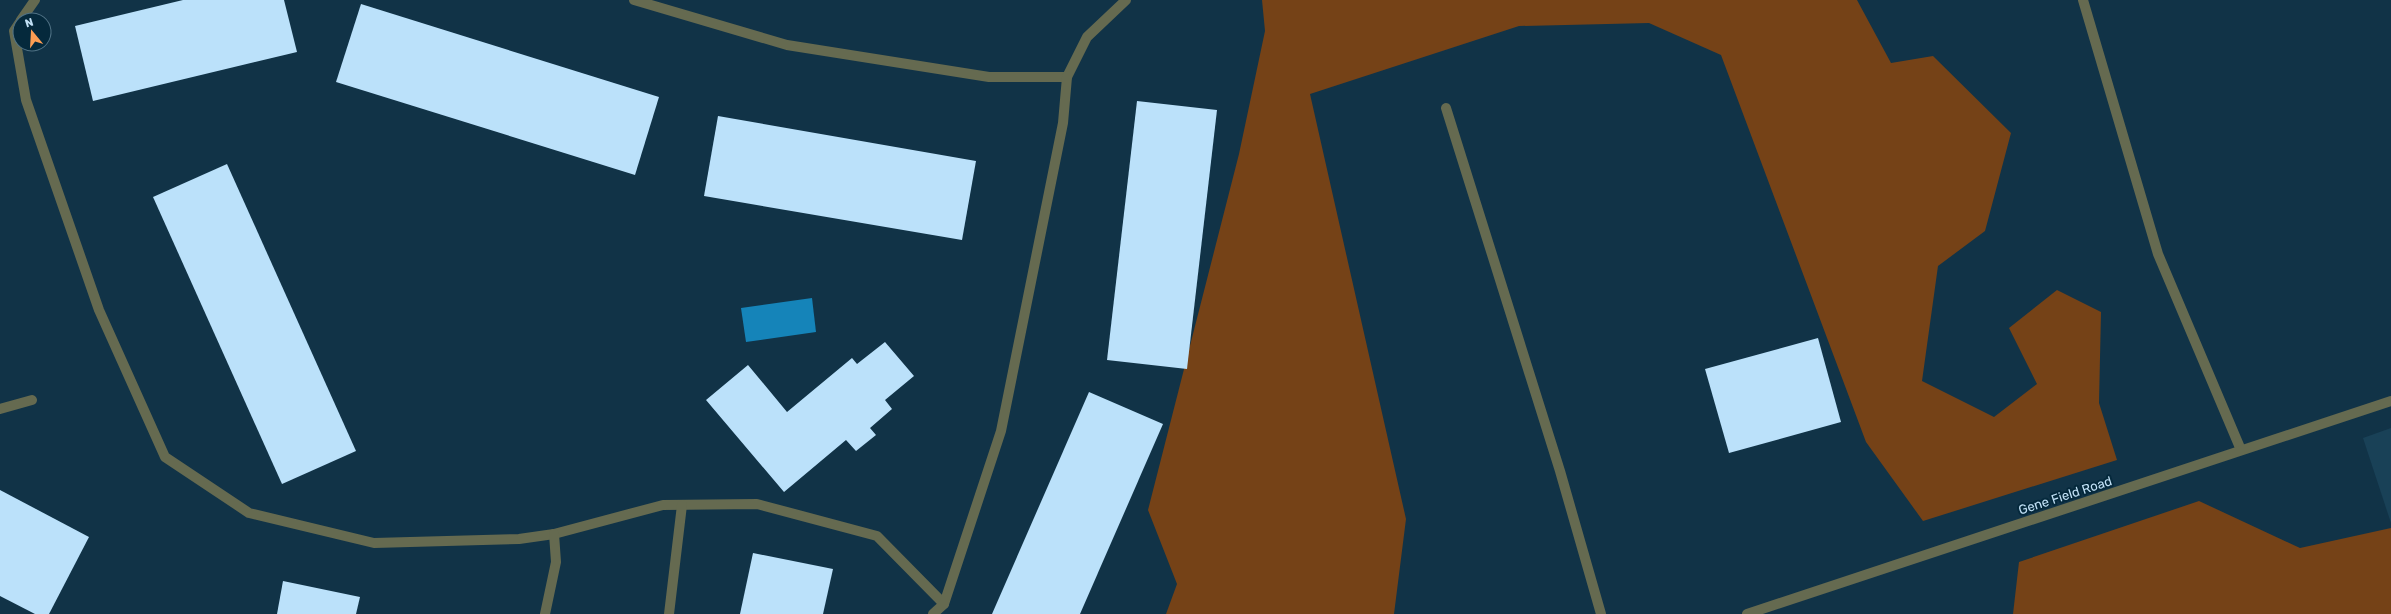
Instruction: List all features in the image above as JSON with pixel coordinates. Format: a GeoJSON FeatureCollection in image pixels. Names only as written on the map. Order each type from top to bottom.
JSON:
{"type":"FeatureCollection","features":[{"type":"Feature","properties":{"kind":"street"},"geometry":{"type":"LineString","coordinates":[[27,12],[34,0]]}},
{"type":"Feature","properties":{"kind":"street"},"geometry":{"type":"LineString","coordinates":[[634,0],[787,44],[989,77],[1068,77]]}},
{"type":"Feature","properties":{"kind":"street"},"geometry":{"type":"LineString","coordinates":[[933,614],[944,604],[1001,431],[1063,123],[1068,77],[1087,37],[1126,0]]}},
{"type":"Feature","properties":{"kind":"street"},"geometry":{"type":"LineString","coordinates":[[2083,0],[2158,254],[2241,450]]}},
{"type":"Feature","properties":{"kind":"street"},"geometry":{"type":"LineString","coordinates":[[18,52],[26,100],[99,310],[165,457],[249,513],[374,543],[519,539],[554,534],[663,505],[756,504],[877,536],[944,604]]}},
{"type":"Feature","properties":{"kind":"street"},"geometry":{"type":"LineString","coordinates":[[1446,108],[1560,472],[1601,614]]}},
{"type":"Feature","properties":{"kind":"street"},"geometry":{"type":"LineString","coordinates":[[0,409],[32,400]]}},
{"type":"Feature","properties":{"kind":"street","name":"Gene Field Road"},"geometry":{"type":"LineString","coordinates":[[1747,614],[2391,401]]}},
{"type":"Feature","properties":{"kind":"street"},"geometry":{"type":"LineString","coordinates":[[668,614],[682,505]]}},
{"type":"Feature","properties":{"kind":"street"},"geometry":{"type":"LineString","coordinates":[[545,614],[556,562],[554,534]]}},
{"type":"Feature","properties":{"kind":"shaded area"},"geometry":{"type":"Polygon","coordinates":[[[1262,0],[1857,0],[1891,63],[1933,56],[2011,133],[1985,231],[1938,266],[1922,381],[1994,417],[2037,384],[2009,328],[2057,290],[2101,312],[2099,403],[2117,460],[1923,521],[1866,442],[1721,55],[1649,23],[1519,26],[1310,94],[1406,519],[1394,614],[1166,614],[1177,584],[1148,510],[1239,154],[1265,31],[1262,0]]]}},
{"type":"Feature","properties":{"kind":"shaded area"},"geometry":{"type":"Polygon","coordinates":[[[2391,428],[2391,523],[2363,438],[2391,428]]]}},
{"type":"Feature","properties":{"kind":"shaded area"},"geometry":{"type":"Polygon","coordinates":[[[2199,501],[2300,548],[2391,528],[2391,614],[2013,614],[2019,562],[2199,501]]]}},
{"type":"Feature","properties":{"kind":"water"},"geometry":{"type":"Polygon","coordinates":[[[812,298],[816,332],[746,342],[741,308],[812,298]]]}},
{"type":"Feature","properties":{"kind":"building"},"geometry":{"type":"Polygon","coordinates":[[[183,0],[284,0],[297,52],[93,101],[75,26],[183,0]]]}},
{"type":"Feature","properties":{"kind":"building"},"geometry":{"type":"Polygon","coordinates":[[[361,4],[659,97],[635,175],[336,82],[361,4]]]}},
{"type":"Feature","properties":{"kind":"building"},"geometry":{"type":"Polygon","coordinates":[[[1137,101],[1217,110],[1187,369],[1107,360],[1137,101]]]}},
{"type":"Feature","properties":{"kind":"building"},"geometry":{"type":"Polygon","coordinates":[[[718,116],[976,161],[962,240],[704,196],[718,116]]]}},
{"type":"Feature","properties":{"kind":"building"},"geometry":{"type":"Polygon","coordinates":[[[227,164],[356,451],[282,484],[153,197],[227,164]]]}},
{"type":"Feature","properties":{"kind":"building"},"geometry":{"type":"Polygon","coordinates":[[[1818,338],[1841,422],[1729,453],[1705,369],[1818,338]]]}},
{"type":"Feature","properties":{"kind":"building"},"geometry":{"type":"Polygon","coordinates":[[[885,342],[914,376],[885,400],[892,409],[870,428],[876,435],[856,451],[846,440],[784,492],[706,400],[748,365],[787,412],[852,358],[857,364],[885,342]]]}},
{"type":"Feature","properties":{"kind":"building"},"geometry":{"type":"Polygon","coordinates":[[[1089,392],[1163,424],[1080,614],[992,614],[1089,392]]]}},
{"type":"Feature","properties":{"kind":"building"},"geometry":{"type":"Polygon","coordinates":[[[0,490],[89,537],[49,614],[35,614],[0,596],[0,490]]]}},
{"type":"Feature","properties":{"kind":"building"},"geometry":{"type":"Polygon","coordinates":[[[753,553],[833,569],[823,614],[740,614],[753,553]]]}},
{"type":"Feature","properties":{"kind":"building"},"geometry":{"type":"Polygon","coordinates":[[[283,581],[360,597],[356,614],[277,614],[283,581]]]}}]}
